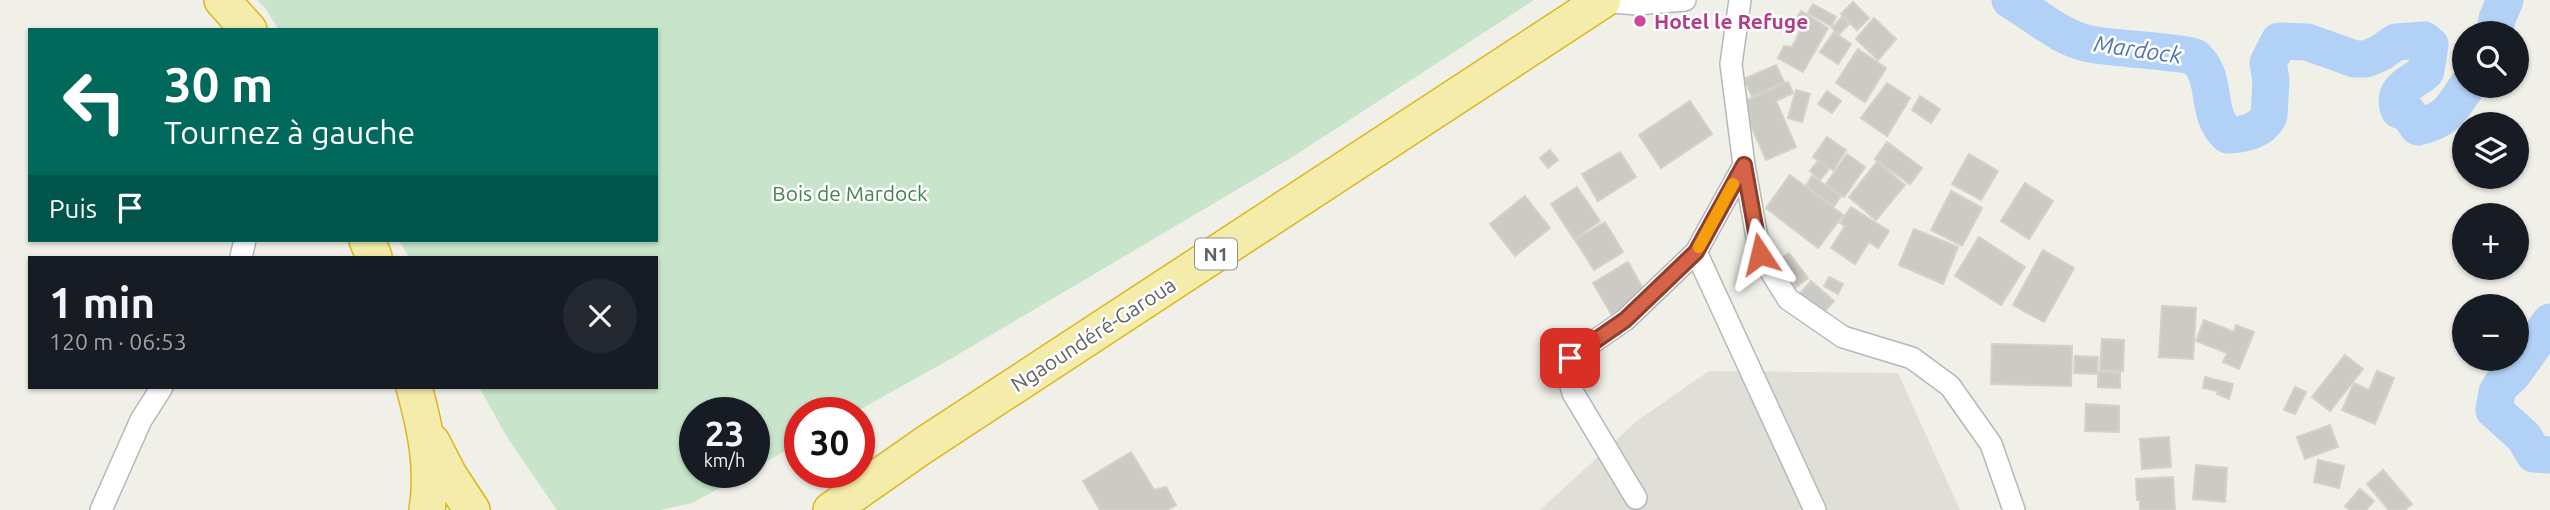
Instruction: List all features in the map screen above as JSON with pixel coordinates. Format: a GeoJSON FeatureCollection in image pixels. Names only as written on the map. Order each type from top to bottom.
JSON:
{"type":"FeatureCollection","features":[{"type":"Feature","properties":{"kind":"highway","name":"Ngaoundéré-Garoua"},"geometry":{"type":"LineString","coordinates":[[831,510],[924,445],[1602,1]]}},
{"type":"Feature","properties":{"kind":"highway"},"geometry":{"type":"LineString","coordinates":[[415,389],[425,426],[429,454],[427,510]]}},
{"type":"Feature","properties":{"kind":"highway"},"geometry":{"type":"LineString","coordinates":[[425,426],[449,475],[472,510]]}},
{"type":"Feature","properties":{"kind":"street"},"geometry":{"type":"LineString","coordinates":[[1602,1],[1637,4],[1685,0]]}},
{"type":"Feature","properties":{"kind":"street"},"geometry":{"type":"LineString","coordinates":[[1740,0],[1731,64],[1744,165],[1760,254],[1788,299],[1843,337],[1912,358],[1951,386],[1991,444],[2014,510]]}},
{"type":"Feature","properties":{"kind":"street"},"geometry":{"type":"LineString","coordinates":[[1636,498],[1573,393],[1567,372],[1570,358],[1625,320],[1696,252],[1744,165]]}},
{"type":"Feature","properties":{"kind":"street"},"geometry":{"type":"LineString","coordinates":[[1696,252],[1815,510]]}},
{"type":"Feature","properties":{"kind":"street"},"geometry":{"type":"LineString","coordinates":[[101,510],[141,420],[161,389]]}},
{"type":"Feature","properties":{"kind":"shaded area"},"geometry":{"type":"Polygon","coordinates":[[[1709,371],[1898,373],[1960,510],[1540,510],[1638,420],[1709,371]]]}},
{"type":"Feature","properties":{"kind":"green space","name":"Bois de Mardock"},"geometry":{"type":"Polygon","coordinates":[[[257,0],[1534,0],[1294,156],[875,401],[875,397],[784,397],[784,452],[770,459],[770,397],[679,397],[679,488],[720,488],[692,503],[660,510],[557,510],[507,437],[480,389],[658,389],[658,256],[408,256],[400,242],[658,242],[658,28],[278,28],[257,0]]]}},
{"type":"Feature","properties":{"kind":"building"},"geometry":{"type":"Polygon","coordinates":[[[1853,2],[1869,18],[1857,30],[1841,14],[1853,2]]]}},
{"type":"Feature","properties":{"kind":"building"},"geometry":{"type":"Polygon","coordinates":[[[1813,4],[1836,17],[1831,26],[1808,13],[1813,4]]]}},
{"type":"Feature","properties":{"kind":"building"},"geometry":{"type":"Polygon","coordinates":[[[1801,11],[1828,28],[1803,72],[1778,58],[1784,46],[1792,47],[1800,31],[1792,26],[1801,11]]]}},
{"type":"Feature","properties":{"kind":"building"},"geometry":{"type":"Polygon","coordinates":[[[1842,17],[1849,24],[1839,34],[1832,28],[1842,17]]]}},
{"type":"Feature","properties":{"kind":"building"},"geometry":{"type":"Polygon","coordinates":[[[1874,18],[1896,39],[1878,60],[1856,39],[1874,18]]]}},
{"type":"Feature","properties":{"kind":"building"},"geometry":{"type":"Polygon","coordinates":[[[1834,32],[1851,44],[1838,64],[1820,52],[1834,32]]]}},
{"type":"Feature","properties":{"kind":"building"},"geometry":{"type":"Polygon","coordinates":[[[1858,49],[1886,68],[1865,102],[1836,83],[1858,49]]]}},
{"type":"Feature","properties":{"kind":"building"},"geometry":{"type":"Polygon","coordinates":[[[1776,65],[1784,82],[1752,96],[1744,79],[1776,65]]]}},
{"type":"Feature","properties":{"kind":"building"},"geometry":{"type":"Polygon","coordinates":[[[1788,82],[1793,93],[1776,101],[1796,147],[1766,160],[1741,103],[1788,82]]]}},
{"type":"Feature","properties":{"kind":"building"},"geometry":{"type":"Polygon","coordinates":[[[1887,83],[1910,98],[1887,136],[1861,118],[1887,83]]]}},
{"type":"Feature","properties":{"kind":"building"},"geometry":{"type":"Polygon","coordinates":[[[1796,90],[1810,94],[1802,122],[1788,118],[1796,90]]]}},
{"type":"Feature","properties":{"kind":"building"},"geometry":{"type":"Polygon","coordinates":[[[1827,91],[1841,101],[1832,113],[1818,104],[1827,91]]]}},
{"type":"Feature","properties":{"kind":"building"},"geometry":{"type":"Polygon","coordinates":[[[1920,96],[1940,109],[1931,123],[1912,110],[1920,96]]]}},
{"type":"Feature","properties":{"kind":"building"},"geometry":{"type":"Polygon","coordinates":[[[1690,101],[1712,134],[1661,168],[1639,135],[1690,101]]]}},
{"type":"Feature","properties":{"kind":"building"},"geometry":{"type":"Polygon","coordinates":[[[1827,137],[1846,150],[1833,170],[1813,157],[1827,137]]]}},
{"type":"Feature","properties":{"kind":"building"},"geometry":{"type":"Polygon","coordinates":[[[1887,142],[1922,168],[1910,184],[1875,159],[1887,142]]]}},
{"type":"Feature","properties":{"kind":"building"},"geometry":{"type":"Polygon","coordinates":[[[1550,150],[1558,160],[1548,168],[1540,158],[1550,150]]]}},
{"type":"Feature","properties":{"kind":"building"},"geometry":{"type":"Polygon","coordinates":[[[1620,152],[1636,177],[1598,201],[1582,174],[1620,152]]]}},
{"type":"Feature","properties":{"kind":"building"},"geometry":{"type":"Polygon","coordinates":[[[1847,154],[1865,167],[1844,197],[1826,184],[1847,154]]]}},
{"type":"Feature","properties":{"kind":"building"},"geometry":{"type":"Polygon","coordinates":[[[1969,154],[1998,171],[1981,200],[1952,184],[1969,154]]]}},
{"type":"Feature","properties":{"kind":"building"},"geometry":{"type":"Polygon","coordinates":[[[1818,161],[1829,169],[1820,180],[1810,171],[1818,161]]]}},
{"type":"Feature","properties":{"kind":"building"},"geometry":{"type":"Polygon","coordinates":[[[1877,162],[1905,185],[1876,220],[1849,197],[1877,162]]]}},
{"type":"Feature","properties":{"kind":"building"},"geometry":{"type":"Polygon","coordinates":[[[1790,175],[1843,215],[1818,248],[1766,208],[1790,175]]]}},
{"type":"Feature","properties":{"kind":"building"},"geometry":{"type":"Polygon","coordinates":[[[1812,176],[1841,196],[1834,206],[1806,186],[1812,176]]]}},
{"type":"Feature","properties":{"kind":"building"},"geometry":{"type":"Polygon","coordinates":[[[2025,183],[2053,201],[2029,239],[2001,221],[2025,183]]]}},
{"type":"Feature","properties":{"kind":"building"},"geometry":{"type":"Polygon","coordinates":[[[1577,187],[1600,221],[1574,239],[1551,204],[1577,187]]]}},
{"type":"Feature","properties":{"kind":"building"},"geometry":{"type":"Polygon","coordinates":[[[1951,191],[1982,208],[1962,246],[1931,230],[1951,191]]]}},
{"type":"Feature","properties":{"kind":"building"},"geometry":{"type":"Polygon","coordinates":[[[1525,196],[1550,228],[1515,256],[1490,224],[1525,196]]]}},
{"type":"Feature","properties":{"kind":"building"},"geometry":{"type":"Polygon","coordinates":[[[1851,207],[1889,231],[1878,248],[1869,242],[1855,264],[1831,248],[1845,226],[1840,223],[1851,207]]]}},
{"type":"Feature","properties":{"kind":"building"},"geometry":{"type":"Polygon","coordinates":[[[1605,222],[1623,252],[1594,270],[1575,240],[1605,222]]]}},
{"type":"Feature","properties":{"kind":"building"},"geometry":{"type":"Polygon","coordinates":[[[1914,229],[1958,247],[1943,284],[1899,265],[1914,229]]]}},
{"type":"Feature","properties":{"kind":"building"},"geometry":{"type":"Polygon","coordinates":[[[1979,237],[2025,267],[2001,305],[1955,276],[1979,237]]]}},
{"type":"Feature","properties":{"kind":"building"},"geometry":{"type":"Polygon","coordinates":[[[2043,250],[2074,268],[2044,322],[2013,305],[2043,250]]]}},
{"type":"Feature","properties":{"kind":"building"},"geometry":{"type":"Polygon","coordinates":[[[1789,253],[1808,278],[1796,287],[1777,262],[1789,253]]]}},
{"type":"Feature","properties":{"kind":"building"},"geometry":{"type":"Polygon","coordinates":[[[1628,262],[1646,294],[1612,315],[1593,283],[1628,262]]]}},
{"type":"Feature","properties":{"kind":"building"},"geometry":{"type":"Polygon","coordinates":[[[1829,277],[1843,284],[1838,294],[1824,286],[1829,277]]]}},
{"type":"Feature","properties":{"kind":"building"},"geometry":{"type":"Polygon","coordinates":[[[1811,281],[1834,301],[1819,317],[1797,297],[1811,281]]]}},
{"type":"Feature","properties":{"kind":"building"},"geometry":{"type":"Polygon","coordinates":[[[2162,306],[2196,308],[2193,359],[2159,357],[2162,306]]]}},
{"type":"Feature","properties":{"kind":"building"},"geometry":{"type":"Polygon","coordinates":[[[2204,320],[2234,332],[2236,325],[2254,332],[2239,369],[2223,362],[2227,353],[2196,341],[2204,320]]]}},
{"type":"Feature","properties":{"kind":"building"},"geometry":{"type":"Polygon","coordinates":[[[2102,339],[2124,340],[2123,371],[2100,370],[2102,339]]]}},
{"type":"Feature","properties":{"kind":"building"},"geometry":{"type":"Polygon","coordinates":[[[1992,344],[2072,346],[2071,386],[1991,384],[1992,344]]]}},
{"type":"Feature","properties":{"kind":"building"},"geometry":{"type":"Polygon","coordinates":[[[2345,355],[2363,369],[2330,411],[2312,397],[2345,355]]]}},
{"type":"Feature","properties":{"kind":"building"},"geometry":{"type":"Polygon","coordinates":[[[2075,356],[2098,357],[2097,374],[2074,373],[2075,356]]]}},
{"type":"Feature","properties":{"kind":"building"},"geometry":{"type":"Polygon","coordinates":[[[2377,371],[2394,378],[2375,424],[2342,410],[2354,383],[2369,390],[2377,371]]]}},
{"type":"Feature","properties":{"kind":"building"},"geometry":{"type":"Polygon","coordinates":[[[2098,372],[2120,373],[2120,388],[2098,387],[2098,372]]]}},
{"type":"Feature","properties":{"kind":"building"},"geometry":{"type":"Polygon","coordinates":[[[2205,377],[2233,384],[2229,399],[2217,394],[2218,391],[2203,388],[2205,377]]]}},
{"type":"Feature","properties":{"kind":"building"},"geometry":{"type":"Polygon","coordinates":[[[2295,387],[2306,392],[2295,414],[2284,410],[2295,387]]]}},
{"type":"Feature","properties":{"kind":"building"},"geometry":{"type":"Polygon","coordinates":[[[2086,404],[2119,406],[2119,432],[2085,431],[2086,404]]]}},
{"type":"Feature","properties":{"kind":"building"},"geometry":{"type":"Polygon","coordinates":[[[2330,425],[2338,447],[2305,459],[2297,437],[2330,425]]]}},
{"type":"Feature","properties":{"kind":"building"},"geometry":{"type":"Polygon","coordinates":[[[2169,437],[2171,467],[2142,469],[2140,439],[2169,437]]]}},
{"type":"Feature","properties":{"kind":"building"},"geometry":{"type":"Polygon","coordinates":[[[1131,452],[1154,490],[1166,487],[1176,505],[1167,510],[1100,510],[1083,481],[1131,452]]]}},
{"type":"Feature","properties":{"kind":"building"},"geometry":{"type":"Polygon","coordinates":[[[2318,460],[2344,466],[2339,488],[2314,482],[2318,460]]]}},
{"type":"Feature","properties":{"kind":"building"},"geometry":{"type":"Polygon","coordinates":[[[2196,465],[2227,468],[2225,502],[2193,499],[2196,465]]]}},
{"type":"Feature","properties":{"kind":"building"},"geometry":{"type":"Polygon","coordinates":[[[2383,470],[2412,504],[2405,510],[2389,510],[2367,484],[2383,470]]]}},
{"type":"Feature","properties":{"kind":"building"},"geometry":{"type":"Polygon","coordinates":[[[2173,477],[2175,510],[2140,510],[2136,479],[2173,477]]]}},
{"type":"Feature","properties":{"kind":"building"},"geometry":{"type":"Polygon","coordinates":[[[2360,489],[2374,501],[2366,510],[2350,510],[2345,506],[2360,489]]]}},
{"type":"Feature","properties":{"kind":"waterway","name":"Mardock"},"geometry":{"type":"LineString","coordinates":[[2010,0],[2068,37],[2079,41],[2196,58],[2207,76],[2216,117],[2228,135],[2251,131],[2269,116],[2271,80],[2268,63],[2279,41],[2307,42],[2355,59],[2366,59],[2396,42],[2424,40],[2430,45],[2426,71],[2401,91],[2397,102],[2399,110],[2408,113],[2418,127],[2442,117],[2460,98]]}},
{"type":"Feature","properties":{"kind":"waterway","name":"Mardock"},"geometry":{"type":"LineString","coordinates":[[2497,21],[2505,0]]}},
{"type":"Feature","properties":{"kind":"waterway","name":"Mardock"},"geometry":{"type":"LineString","coordinates":[[2550,322],[2512,375],[2502,384],[2497,392],[2494,410],[2524,437],[2534,454],[2550,455]]}},
{"type":"Feature","properties":{"kind":"slow traffic"},"geometry":{"type":"LineString","coordinates":[[1699,247],[1733,184]]}},
{"type":"Feature","properties":{"kind":"place","name":"Hotel le Refuge"},"geometry":{"type":"Point","coordinates":[1640,21]}},
{"type":"Feature","properties":{"kind":"route"},"geometry":{"type":"LineString","coordinates":[[1570,358],[1625,320],[1696,252],[1744,165],[1760,254]]}}]}
